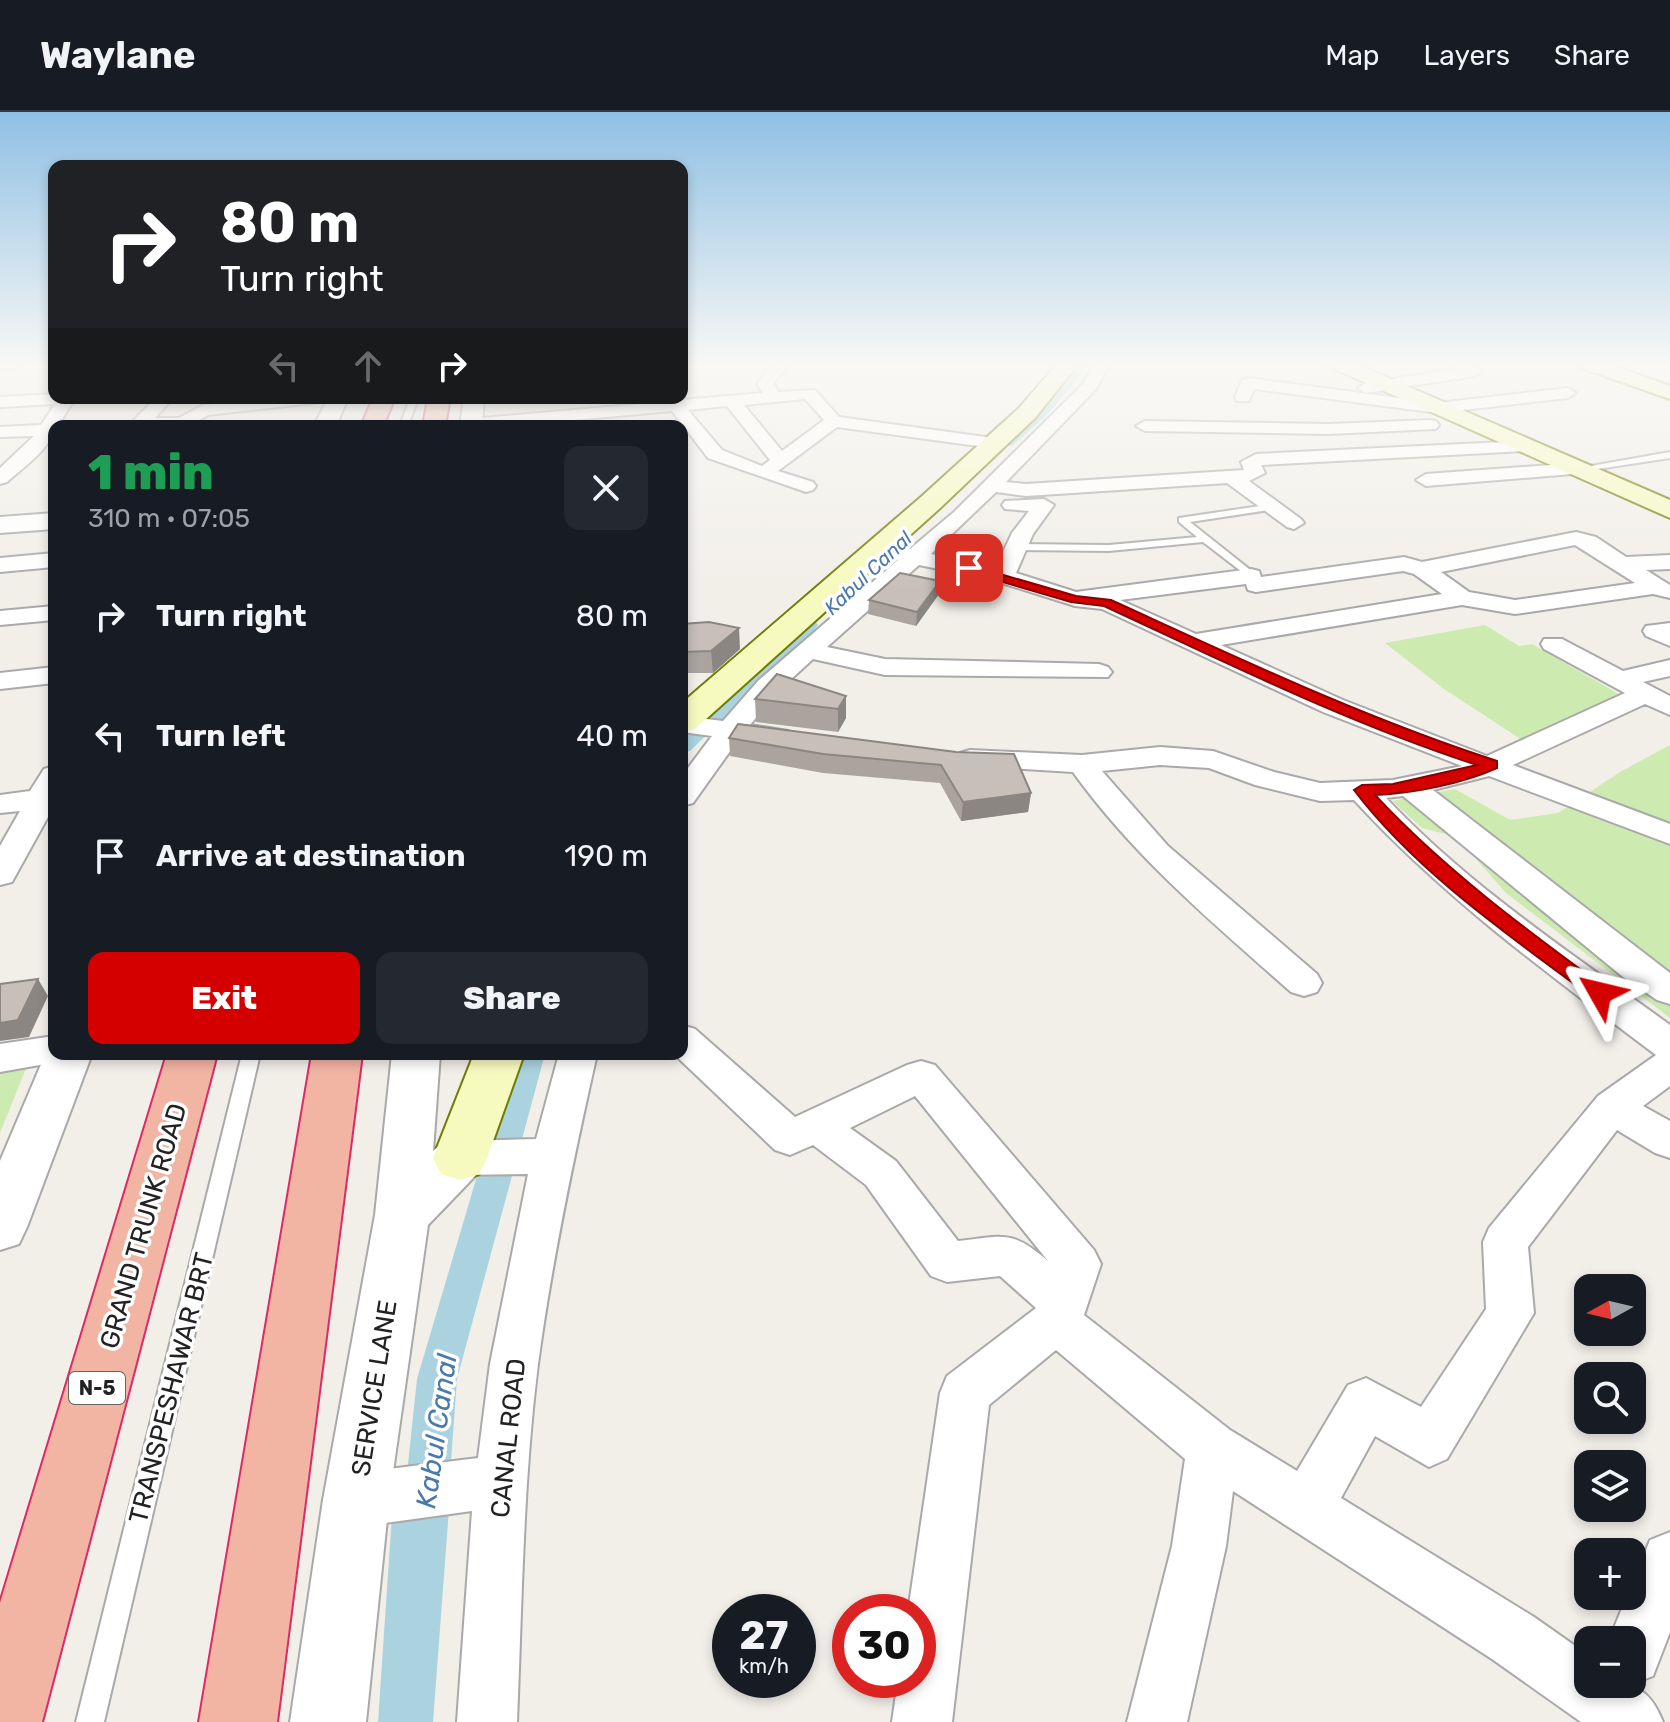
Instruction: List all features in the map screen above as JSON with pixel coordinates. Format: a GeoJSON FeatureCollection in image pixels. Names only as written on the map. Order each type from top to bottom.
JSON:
{"type":"FeatureCollection","features":[{"type":"Feature","properties":{"kind":"highway","name":"GRAND TRUNK ROAD"},"geometry":{"type":"LineString","coordinates":[[3,1722],[190,1060]]}},
{"type":"Feature","properties":{"kind":"highway"},"geometry":{"type":"LineString","coordinates":[[238,1722],[336,1060]]}},
{"type":"Feature","properties":{"kind":"main road"},"geometry":{"type":"LineString","coordinates":[[688,719],[999,438]]}},
{"type":"Feature","properties":{"kind":"main road"},"geometry":{"type":"LineString","coordinates":[[1507,438],[1670,510]]}},
{"type":"Feature","properties":{"kind":"main road"},"geometry":{"type":"LineString","coordinates":[[472,1158],[497,1060]]}},
{"type":"Feature","properties":{"kind":"street"},"geometry":{"type":"LineString","coordinates":[[0,478],[41,438]]}},
{"type":"Feature","properties":{"kind":"street"},"geometry":{"type":"LineString","coordinates":[[702,438],[715,454],[772,467],[806,486]]}},
{"type":"Feature","properties":{"kind":"street"},"geometry":{"type":"LineString","coordinates":[[755,438],[772,467]]}},
{"type":"Feature","properties":{"kind":"street"},"geometry":{"type":"LineString","coordinates":[[772,467],[811,438]]}},
{"type":"Feature","properties":{"kind":"street"},"geometry":{"type":"LineString","coordinates":[[958,438],[993,443]]}},
{"type":"Feature","properties":{"kind":"street"},"geometry":{"type":"LineString","coordinates":[[688,788],[726,730],[768,686],[984,493],[1038,438]]}},
{"type":"Feature","properties":{"kind":"street"},"geometry":{"type":"LineString","coordinates":[[984,493],[1231,477],[1255,473],[1250,462],[1256,460],[1525,446]]}},
{"type":"Feature","properties":{"kind":"street"},"geometry":{"type":"LineString","coordinates":[[1426,480],[1578,469]]}},
{"type":"Feature","properties":{"kind":"street"},"geometry":{"type":"LineString","coordinates":[[1231,477],[1294,523]]}},
{"type":"Feature","properties":{"kind":"street"},"geometry":{"type":"LineString","coordinates":[[984,493],[1012,505],[1044,505],[1016,547],[1003,576]]}},
{"type":"Feature","properties":{"kind":"street"},"geometry":{"type":"LineString","coordinates":[[0,525],[48,521]]}},
{"type":"Feature","properties":{"kind":"street"},"geometry":{"type":"LineString","coordinates":[[1422,569],[1576,538],[1588,542],[1662,591]]}},
{"type":"Feature","properties":{"kind":"street"},"geometry":{"type":"LineString","coordinates":[[878,549],[1003,576],[1075,599],[1107,603],[1190,643],[1377,724],[1491,764],[1670,835]]}},
{"type":"Feature","properties":{"kind":"street"},"geometry":{"type":"LineString","coordinates":[[0,565],[48,561]]}},
{"type":"Feature","properties":{"kind":"street"},"geometry":{"type":"LineString","coordinates":[[1621,564],[1670,562]]}},
{"type":"Feature","properties":{"kind":"street"},"geometry":{"type":"LineString","coordinates":[[1075,599],[1404,564],[1422,569],[1462,598]]}},
{"type":"Feature","properties":{"kind":"street"},"geometry":{"type":"LineString","coordinates":[[1190,643],[1462,598],[1515,607],[1662,591]]}},
{"type":"Feature","properties":{"kind":"street"},"geometry":{"type":"LineString","coordinates":[[0,618],[48,614]]}},
{"type":"Feature","properties":{"kind":"street"},"geometry":{"type":"LineString","coordinates":[[1670,630],[1655,631],[1670,639]]}},
{"type":"Feature","properties":{"kind":"street"},"geometry":{"type":"LineString","coordinates":[[1553,644],[1646,694]]}},
{"type":"Feature","properties":{"kind":"street"},"geometry":{"type":"LineString","coordinates":[[810,651],[885,667],[1099,672]]}},
{"type":"Feature","properties":{"kind":"street"},"geometry":{"type":"LineString","coordinates":[[1646,694],[1645,672],[1670,668]]}},
{"type":"Feature","properties":{"kind":"street"},"geometry":{"type":"LineString","coordinates":[[0,681],[48,676]]}},
{"type":"Feature","properties":{"kind":"street"},"geometry":{"type":"LineString","coordinates":[[940,756],[1082,764],[1160,756],[1213,760],[1265,779],[1320,792],[1409,786],[1473,773],[1646,694]]}},
{"type":"Feature","properties":{"kind":"street"},"geometry":{"type":"LineString","coordinates":[[688,724],[805,740]]}},
{"type":"Feature","properties":{"kind":"street"},"geometry":{"type":"LineString","coordinates":[[1082,764],[1107,801],[1215,905],[1304,983]]}},
{"type":"Feature","properties":{"kind":"street"},"geometry":{"type":"LineString","coordinates":[[1409,786],[1636,968],[1670,991]]}},
{"type":"Feature","properties":{"kind":"street"},"geometry":{"type":"LineString","coordinates":[[1362,790],[1412,844],[1506,924],[1670,1045]]}},
{"type":"Feature","properties":{"kind":"street"},"geometry":{"type":"LineString","coordinates":[[0,804],[48,791]]}},
{"type":"Feature","properties":{"kind":"street"},"geometry":{"type":"LineString","coordinates":[[0,875],[48,793]]}},
{"type":"Feature","properties":{"kind":"street"},"geometry":{"type":"LineString","coordinates":[[688,1044],[790,1138],[921,1076],[1078,1264],[1062,1312],[965,1393],[922,1722]]}},
{"type":"Feature","properties":{"kind":"street"},"geometry":{"type":"LineString","coordinates":[[0,1058],[48,1051]]}},
{"type":"Feature","properties":{"kind":"street"},"geometry":{"type":"LineString","coordinates":[[0,1227],[66,1060]]}},
{"type":"Feature","properties":{"kind":"street","name":"SERVICE LANE"},"geometry":{"type":"LineString","coordinates":[[328,1722],[368,1498],[402,1215],[415,1060]]}},
{"type":"Feature","properties":{"kind":"street","name":"CANAL ROAD"},"geometry":{"type":"LineString","coordinates":[[487,1722],[489,1483],[514,1364],[542,1156],[576,1060]]}},
{"type":"Feature","properties":{"kind":"street"},"geometry":{"type":"LineString","coordinates":[[1306,1508],[1366,1402],[1429,1441],[1510,1313],[1505,1242],[1612,1107],[1670,1065]]}},
{"type":"Feature","properties":{"kind":"street"},"geometry":{"type":"LineString","coordinates":[[1612,1107],[1670,1141]]}},
{"type":"Feature","properties":{"kind":"street"},"geometry":{"type":"LineString","coordinates":[[816,1125],[881,1173],[947,1262],[1009,1255],[1062,1312],[1067,1330],[1212,1448],[1513,1638],[1574,1668]]}},
{"type":"Feature","properties":{"kind":"street"},"geometry":{"type":"LineString","coordinates":[[402,1215],[472,1158],[542,1156]]}},
{"type":"Feature","properties":{"kind":"street"},"geometry":{"type":"LineString","coordinates":[[1157,1722],[1199,1546],[1212,1448]]}},
{"type":"Feature","properties":{"kind":"street"},"geometry":{"type":"LineString","coordinates":[[368,1498],[489,1483]]}},
{"type":"Feature","properties":{"kind":"street"},"geometry":{"type":"LineString","coordinates":[[1646,1629],[1670,1560]]}},
{"type":"Feature","properties":{"kind":"lane"},"geometry":{"type":"LineString","coordinates":[[1578,469],[1670,455]]}},
{"type":"Feature","properties":{"kind":"lane"},"geometry":{"type":"LineString","coordinates":[[1256,582],[1182,520],[1273,507]]}},
{"type":"Feature","properties":{"kind":"lane"},"geometry":{"type":"LineString","coordinates":[[1016,547],[1109,548],[1206,539]]}},
{"type":"Feature","properties":{"kind":"lane","name":"TRANSPESHAWAR BRT"},"geometry":{"type":"LineString","coordinates":[[90,1722],[250,1060]]}},
{"type":"Feature","properties":{"kind":"green space"},"geometry":{"type":"Polygon","coordinates":[[[1485,625],[1519,646],[1532,644],[1624,697],[1525,742],[1444,689],[1385,643],[1485,625]]]}},
{"type":"Feature","properties":{"kind":"green space"},"geometry":{"type":"Polygon","coordinates":[[[1670,745],[1670,1018],[1506,893],[1457,837],[1422,828],[1392,801],[1455,789],[1510,820],[1558,813],[1620,772],[1670,745]]]}},
{"type":"Feature","properties":{"kind":"green space"},"geometry":{"type":"Polygon","coordinates":[[[29,1061],[0,1133],[0,1065],[29,1061]]]}},
{"type":"Feature","properties":{"kind":"water"},"geometry":{"type":"Polygon","coordinates":[[[449,1509],[433,1722],[378,1722],[392,1515],[449,1509]]]}},
{"type":"Feature","properties":{"kind":"building"},"geometry":{"type":"Polygon","coordinates":[[[900,573],[940,581],[917,612],[869,600],[900,573]]]}},
{"type":"Feature","properties":{"kind":"building"},"geometry":{"type":"Polygon","coordinates":[[[709,622],[739,628],[711,651],[688,652],[688,624],[709,622]]]}},
{"type":"Feature","properties":{"kind":"building"},"geometry":{"type":"Polygon","coordinates":[[[777,674],[846,696],[838,709],[755,699],[777,674]]]}},
{"type":"Feature","properties":{"kind":"building"},"geometry":{"type":"Polygon","coordinates":[[[738,724],[956,752],[1014,754],[1031,793],[963,802],[941,765],[823,754],[729,738],[738,724]]]}},
{"type":"Feature","properties":{"kind":"building"},"geometry":{"type":"Polygon","coordinates":[[[38,979],[18,1020],[0,1023],[0,984],[38,979]]]}},
{"type":"Feature","properties":{"kind":"waterway","name":"Kabul Canal"},"geometry":{"type":"LineString","coordinates":[[1007,443],[1012,438]]}},
{"type":"Feature","properties":{"kind":"waterway","name":"Kabul Canal"},"geometry":{"type":"LineString","coordinates":[[688,740],[808,625]]}},
{"type":"Feature","properties":{"kind":"waterway","name":"Kabul Canal"},"geometry":{"type":"LineString","coordinates":[[426,1502],[437,1379],[527,1060]]}},
{"type":"Feature","properties":{"kind":"route"},"geometry":{"type":"LineString","coordinates":[[969,568],[1075,599],[1107,603],[1333,706],[1421,742],[1491,764],[1473,773],[1393,789],[1362,790],[1412,844],[1506,924],[1600,993]]}}]}
